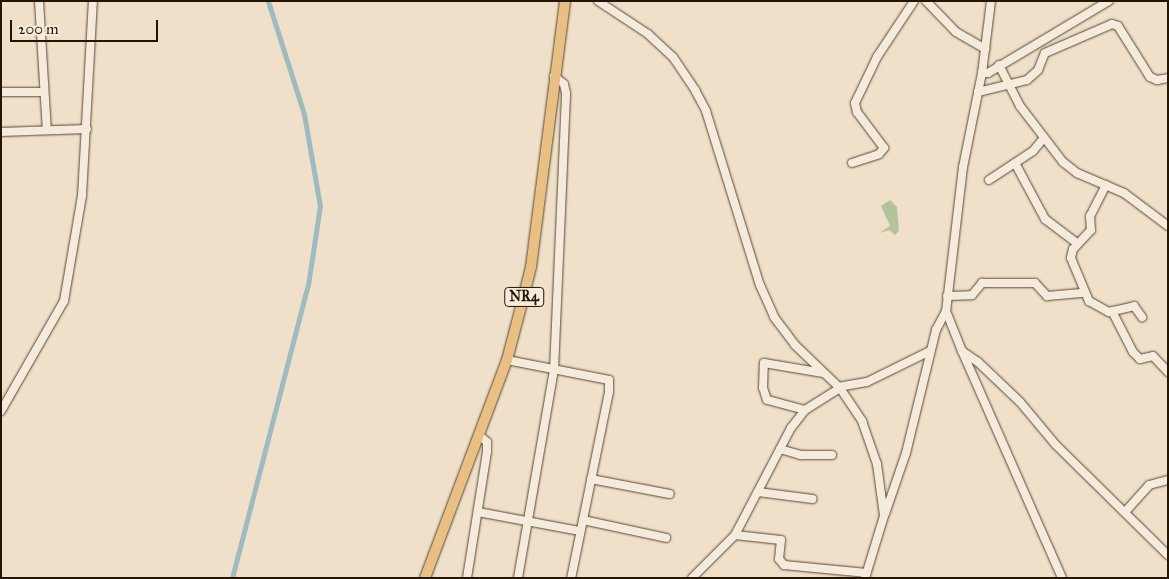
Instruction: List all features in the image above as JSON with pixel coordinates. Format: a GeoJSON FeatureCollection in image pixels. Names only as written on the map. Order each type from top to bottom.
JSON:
{"type":"FeatureCollection","features":[{"type":"Feature","properties":{"kind":"highway","name":"NR4"},"geometry":{"type":"LineString","coordinates":[[425,578],[507,360],[531,267],[565,1]]}},
{"type":"Feature","properties":{"kind":"street"},"geometry":{"type":"LineString","coordinates":[[39,1],[43,92],[47,130]]}},
{"type":"Feature","properties":{"kind":"street"},"geometry":{"type":"LineString","coordinates":[[1,411],[64,301],[82,196],[93,1]]}},
{"type":"Feature","properties":{"kind":"street"},"geometry":{"type":"LineString","coordinates":[[598,1],[648,34],[673,57],[695,90],[709,120],[766,301],[783,332],[839,388],[862,420],[873,449],[884,516]]}},
{"type":"Feature","properties":{"kind":"street"},"geometry":{"type":"LineString","coordinates":[[852,163],[878,154],[884,148],[857,112],[855,103],[876,57],[914,1]]}},
{"type":"Feature","properties":{"kind":"street"},"geometry":{"type":"LineString","coordinates":[[926,1],[956,32],[986,49]]}},
{"type":"Feature","properties":{"kind":"street"},"geometry":{"type":"LineString","coordinates":[[735,536],[780,540],[780,561],[784,565],[866,576],[906,453],[930,351],[946,311],[963,167],[982,73],[991,1]]}},
{"type":"Feature","properties":{"kind":"street"},"geometry":{"type":"LineString","coordinates":[[982,73],[988,72],[1109,1]]}},
{"type":"Feature","properties":{"kind":"street"},"geometry":{"type":"LineString","coordinates":[[978,92],[1010,85],[1033,76],[1046,53],[1112,24],[1118,26],[1150,77],[1157,80],[1168,78]]}},
{"type":"Feature","properties":{"kind":"street"},"geometry":{"type":"LineString","coordinates":[[999,65],[1043,139],[1076,173],[1124,193],[1168,226]]}},
{"type":"Feature","properties":{"kind":"street"},"geometry":{"type":"LineString","coordinates":[[518,578],[554,370],[566,93],[564,84],[554,76]]}},
{"type":"Feature","properties":{"kind":"street"},"geometry":{"type":"LineString","coordinates":[[1,92],[43,92]]}},
{"type":"Feature","properties":{"kind":"street"},"geometry":{"type":"LineString","coordinates":[[1,132],[87,129]]}},
{"type":"Feature","properties":{"kind":"street"},"geometry":{"type":"LineString","coordinates":[[989,180],[1015,164],[1043,139]]}},
{"type":"Feature","properties":{"kind":"street"},"geometry":{"type":"LineString","coordinates":[[1015,164],[1045,219],[1078,244]]}},
{"type":"Feature","properties":{"kind":"street"},"geometry":{"type":"LineString","coordinates":[[1106,186],[1090,216],[1090,230],[1078,244],[1071,258],[1084,293],[1093,304],[1112,311],[1134,306],[1142,317]]}},
{"type":"Feature","properties":{"kind":"street"},"geometry":{"type":"LineString","coordinates":[[947,296],[972,295],[982,283],[1035,283],[1047,296],[1084,293]]}},
{"type":"Feature","properties":{"kind":"street"},"geometry":{"type":"LineString","coordinates":[[946,311],[1062,578]]}},
{"type":"Feature","properties":{"kind":"street"},"geometry":{"type":"LineString","coordinates":[[1112,311],[1132,352],[1140,359],[1153,356],[1168,372]]}},
{"type":"Feature","properties":{"kind":"street"},"geometry":{"type":"LineString","coordinates":[[692,578],[735,536],[780,448],[805,410],[839,388],[867,382],[930,351]]}},
{"type":"Feature","properties":{"kind":"street"},"geometry":{"type":"LineString","coordinates":[[962,351],[978,362],[1020,402],[1056,445],[1168,555]]}},
{"type":"Feature","properties":{"kind":"street"},"geometry":{"type":"LineString","coordinates":[[507,360],[609,380],[571,578]]}},
{"type":"Feature","properties":{"kind":"street"},"geometry":{"type":"LineString","coordinates":[[805,410],[767,400],[763,388],[764,364],[824,373]]}},
{"type":"Feature","properties":{"kind":"street"},"geometry":{"type":"LineString","coordinates":[[467,578],[487,452],[487,442],[479,435]]}},
{"type":"Feature","properties":{"kind":"street"},"geometry":{"type":"LineString","coordinates":[[780,448],[800,455],[832,454]]}},
{"type":"Feature","properties":{"kind":"street"},"geometry":{"type":"LineString","coordinates":[[591,479],[670,494]]}},
{"type":"Feature","properties":{"kind":"street"},"geometry":{"type":"LineString","coordinates":[[1124,512],[1146,488],[1168,480]]}},
{"type":"Feature","properties":{"kind":"street"},"geometry":{"type":"LineString","coordinates":[[758,492],[813,499]]}},
{"type":"Feature","properties":{"kind":"street"},"geometry":{"type":"LineString","coordinates":[[478,512],[528,520],[580,532]]}},
{"type":"Feature","properties":{"kind":"street"},"geometry":{"type":"LineString","coordinates":[[583,520],[666,538]]}},
{"type":"Feature","properties":{"kind":"green space"},"geometry":{"type":"Polygon","coordinates":[[[890,200],[897,207],[899,231],[895,235],[889,230],[879,233],[890,226],[881,206],[890,200]]]}},
{"type":"Feature","properties":{"kind":"waterway"},"geometry":{"type":"LineString","coordinates":[[232,578],[308,285],[320,206],[304,114],[268,1]]}}]}
